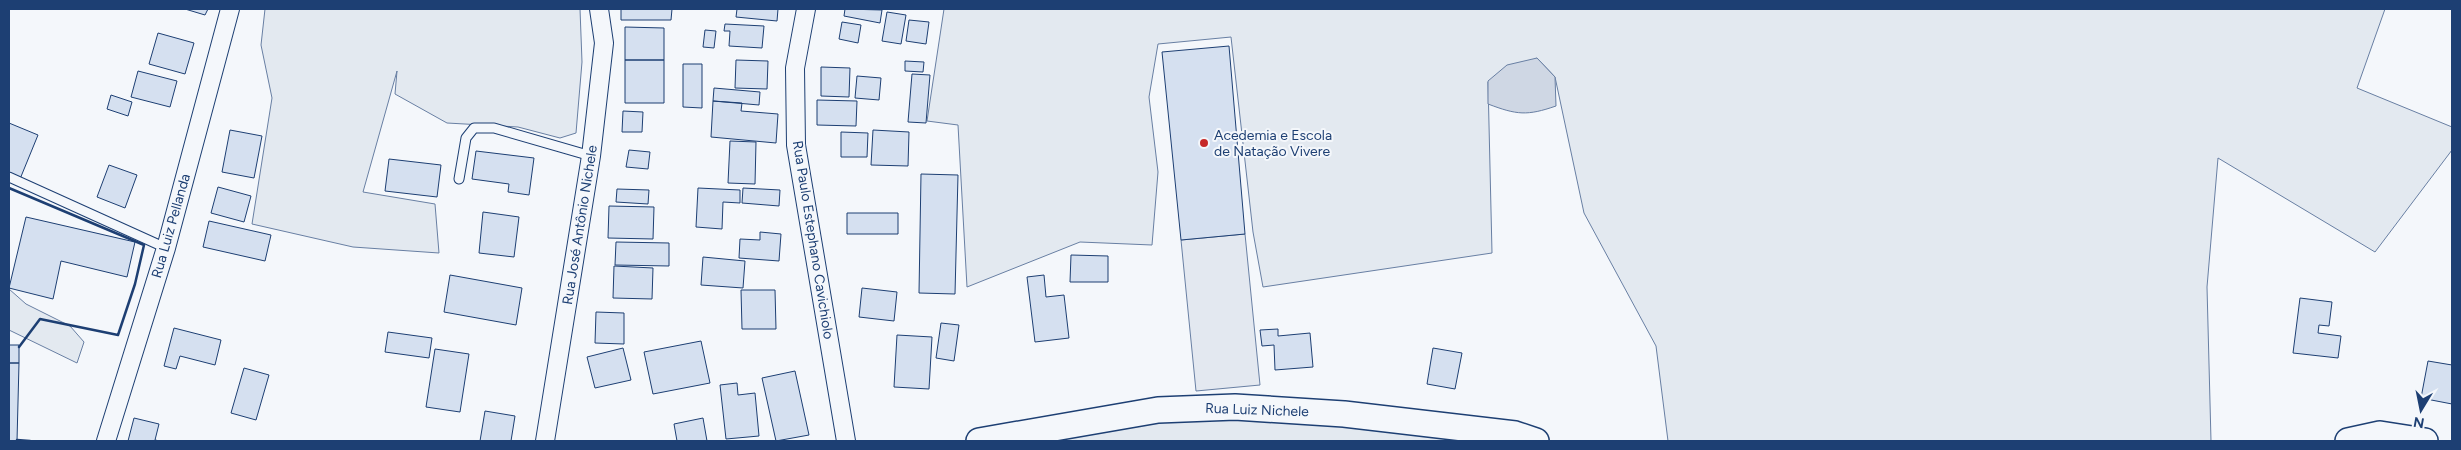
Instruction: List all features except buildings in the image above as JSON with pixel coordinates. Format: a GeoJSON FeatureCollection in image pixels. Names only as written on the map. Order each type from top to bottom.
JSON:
{"type":"FeatureCollection","features":[{"type":"Feature","properties":{"kind":"street","name":"Rua Luiz Pellanda"},"geometry":{"type":"LineString","coordinates":[[106,441],[166,248],[230,9]]}},
{"type":"Feature","properties":{"kind":"street","name":"Rua José Antônio Nichele"},"geometry":{"type":"LineString","coordinates":[[546,441],[591,156],[604,43],[599,9]]}},
{"type":"Feature","properties":{"kind":"street","name":"Rua Paulo Estephano Cavichiolo"},"geometry":{"type":"LineString","coordinates":[[806,9],[795,68],[796,145],[846,441]]}},
{"type":"Feature","properties":{"kind":"street","name":"Rua Luiz Nichele"},"geometry":{"type":"LineString","coordinates":[[979,441],[1158,410],[1235,407],[1344,414],[1496,431],[1515,434],[1536,441]]}},
{"type":"Feature","properties":{"kind":"street"},"geometry":{"type":"LineString","coordinates":[[2348,441],[2380,434],[2425,441]]}},
{"type":"Feature","properties":{"kind":"lane"},"geometry":{"type":"LineString","coordinates":[[459,179],[466,138],[474,128],[494,128],[591,156]]}},
{"type":"Feature","properties":{"kind":"lane"},"geometry":{"type":"LineString","coordinates":[[9,178],[166,248]]}},
{"type":"Feature","properties":{"kind":"shaded area"},"geometry":{"type":"Polygon","coordinates":[[[265,9],[580,9],[582,62],[576,133],[560,138],[518,127],[447,123],[395,94],[397,71],[363,192],[435,204],[439,253],[353,247],[252,224],[272,98],[261,45],[265,9]]]}},
{"type":"Feature","properties":{"kind":"shaded area"},"geometry":{"type":"Polygon","coordinates":[[[944,9],[2385,9],[2357,88],[2452,127],[2452,150],[2375,252],[2218,158],[2207,287],[2211,441],[1668,441],[1656,346],[1584,213],[1555,77],[1537,58],[1488,82],[1492,253],[1263,287],[1253,232],[1231,37],[1158,44],[1149,97],[1158,172],[1152,245],[1080,242],[967,287],[958,125],[927,121],[944,9]]]}},
{"type":"Feature","properties":{"kind":"shaded area"},"geometry":{"type":"Polygon","coordinates":[[[1537,58],[1555,77],[1556,106],[1522,113],[1488,104],[1488,81],[1507,65],[1537,58]]]}},
{"type":"Feature","properties":{"kind":"shaded area"},"geometry":{"type":"Polygon","coordinates":[[[1245,234],[1260,385],[1196,391],[1181,240],[1245,234]]]}},
{"type":"Feature","properties":{"kind":"shaded area"},"geometry":{"type":"Polygon","coordinates":[[[9,289],[26,304],[70,326],[84,342],[77,363],[9,330],[9,289]]]}},
{"type":"Feature","properties":{"kind":"shaded area"},"geometry":{"type":"Polygon","coordinates":[[[1239,415],[1500,441],[1037,441],[1148,421],[1239,415]]]}},
{"type":"Feature","properties":{"kind":"wall"},"geometry":{"type":"LineString","coordinates":[[9,188],[144,245],[135,284],[118,335],[40,319],[19,347]]}},
{"type":"Feature","properties":{"kind":"wall"},"geometry":{"type":"LineString","coordinates":[[17,440],[30,441]]}},
{"type":"Feature","properties":{"kind":"place","name":"Acedemia e Escola de Natação Vivere"},"geometry":{"type":"Point","coordinates":[1204,143]}}]}
